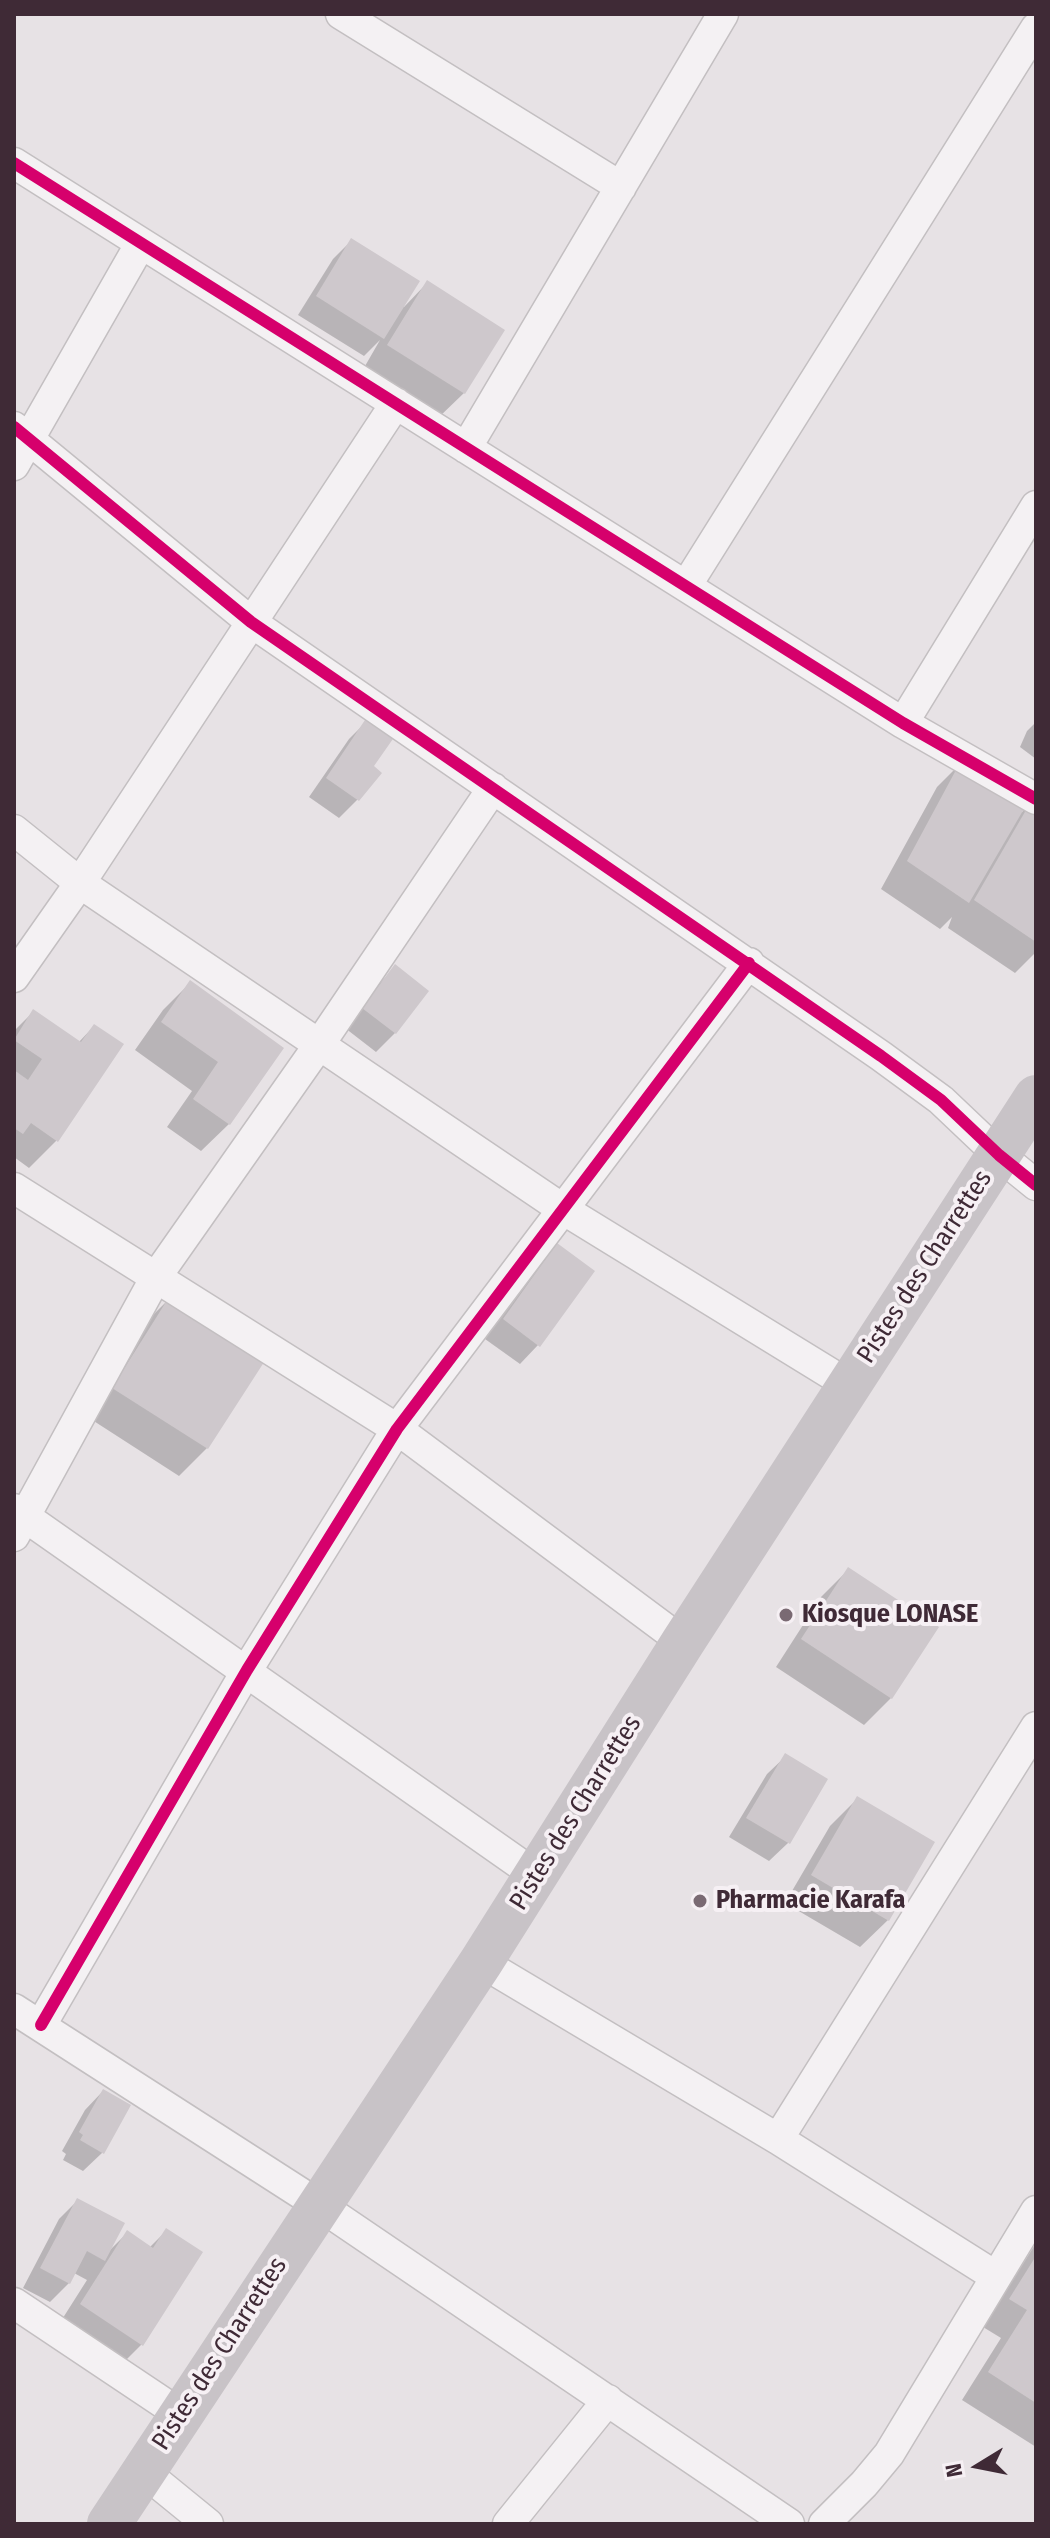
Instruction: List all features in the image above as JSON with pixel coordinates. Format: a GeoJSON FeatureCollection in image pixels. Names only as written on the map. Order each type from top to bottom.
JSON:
{"type":"FeatureCollection","features":[{"type":"Feature","properties":{"kind":"main road","name":"Pistes des Charrettes"},"geometry":{"type":"LineString","coordinates":[[109,2524],[537,1876],[683,1642],[1036,1097]]}},
{"type":"Feature","properties":{"kind":"street"},"geometry":{"type":"LineString","coordinates":[[341,14],[621,187]]}},
{"type":"Feature","properties":{"kind":"street"},"geometry":{"type":"LineString","coordinates":[[466,448],[723,14]]}},
{"type":"Feature","properties":{"kind":"street"},"geometry":{"type":"LineString","coordinates":[[686,586],[1036,28]]}},
{"type":"Feature","properties":{"kind":"street"},"geometry":{"type":"LineString","coordinates":[[14,163],[903,723],[1036,799]]}},
{"type":"Feature","properties":{"kind":"street"},"geometry":{"type":"LineString","coordinates":[[141,243],[19,444],[251,622],[749,963],[941,1100],[1036,1185]]}},
{"type":"Feature","properties":{"kind":"street"},"geometry":{"type":"LineString","coordinates":[[14,977],[80,883],[396,403]]}},
{"type":"Feature","properties":{"kind":"street"},"geometry":{"type":"LineString","coordinates":[[903,723],[1036,506]]}},
{"type":"Feature","properties":{"kind":"street"},"geometry":{"type":"LineString","coordinates":[[493,788],[319,1045],[156,1277],[18,1520],[247,1670],[537,1876]]}},
{"type":"Feature","properties":{"kind":"street"},"geometry":{"type":"LineString","coordinates":[[14,830],[80,883],[561,1208],[849,1385]]}},
{"type":"Feature","properties":{"kind":"street"},"geometry":{"type":"LineString","coordinates":[[41,2025],[247,1670],[397,1429],[749,963]]}},
{"type":"Feature","properties":{"kind":"street"},"geometry":{"type":"LineString","coordinates":[[14,1188],[397,1429],[683,1642]]}},
{"type":"Feature","properties":{"kind":"street"},"geometry":{"type":"LineString","coordinates":[[778,2139],[1036,1727]]}},
{"type":"Feature","properties":{"kind":"street"},"geometry":{"type":"LineString","coordinates":[[481,1962],[778,2139],[995,2276]]}},
{"type":"Feature","properties":{"kind":"street"},"geometry":{"type":"LineString","coordinates":[[14,2009],[319,2205],[789,2524]]}},
{"type":"Feature","properties":{"kind":"street"},"geometry":{"type":"LineString","coordinates":[[824,2524],[889,2454],[1036,2211]]}},
{"type":"Feature","properties":{"kind":"street"},"geometry":{"type":"LineString","coordinates":[[14,2303],[180,2414]]}},
{"type":"Feature","properties":{"kind":"street"},"geometry":{"type":"LineString","coordinates":[[508,2524],[608,2400]]}},
{"type":"Feature","properties":{"kind":"street"},"geometry":{"type":"LineString","coordinates":[[143,2471],[208,2524]]}},
{"type":"Feature","properties":{"kind":"building"},"geometry":{"type":"Polygon","coordinates":[[[351,238],[420,281],[384,339],[316,296],[351,238]]]}},
{"type":"Feature","properties":{"kind":"building"},"geometry":{"type":"Polygon","coordinates":[[[427,280],[505,330],[465,394],[387,345],[427,280]]]}},
{"type":"Feature","properties":{"kind":"building"},"geometry":{"type":"Polygon","coordinates":[[[367,717],[395,736],[374,766],[382,773],[359,801],[326,778],[367,717]]]}},
{"type":"Feature","properties":{"kind":"building"},"geometry":{"type":"Polygon","coordinates":[[[963,757],[1028,802],[969,903],[907,861],[963,757]]]}},
{"type":"Feature","properties":{"kind":"building"},"geometry":{"type":"Polygon","coordinates":[[[1033,798],[1036,799],[1036,942],[974,900],[1033,798]]]}},
{"type":"Feature","properties":{"kind":"building"},"geometry":{"type":"Polygon","coordinates":[[[395,964],[429,991],[396,1034],[362,1008],[395,964]]]}},
{"type":"Feature","properties":{"kind":"building"},"geometry":{"type":"Polygon","coordinates":[[[190,980],[284,1048],[230,1125],[193,1099],[218,1062],[161,1022],[190,980]]]}},
{"type":"Feature","properties":{"kind":"building"},"geometry":{"type":"Polygon","coordinates":[[[33,1009],[81,1042],[94,1024],[124,1044],[58,1142],[31,1123],[23,1134],[14,1128],[14,1070],[28,1080],[42,1059],[14,1040],[33,1009]]]}},
{"type":"Feature","properties":{"kind":"building"},"geometry":{"type":"Polygon","coordinates":[[[557,1243],[595,1271],[540,1347],[503,1319],[557,1243]]]}},
{"type":"Feature","properties":{"kind":"building"},"geometry":{"type":"Polygon","coordinates":[[[171,1294],[268,1356],[208,1449],[112,1388],[171,1294]]]}},
{"type":"Feature","properties":{"kind":"building"},"geometry":{"type":"Polygon","coordinates":[[[848,1567],[939,1627],[892,1699],[801,1639],[848,1567]]]}},
{"type":"Feature","properties":{"kind":"building"},"geometry":{"type":"Polygon","coordinates":[[[785,1753],[828,1779],[790,1844],[746,1818],[785,1753]]]}},
{"type":"Feature","properties":{"kind":"building"},"geometry":{"type":"Polygon","coordinates":[[[857,1796],[935,1842],[889,1921],[811,1875],[857,1796]]]}},
{"type":"Feature","properties":{"kind":"building"},"geometry":{"type":"Polygon","coordinates":[[[103,2089],[131,2105],[104,2154],[80,2140],[83,2135],[79,2132],[103,2089]]]}},
{"type":"Feature","properties":{"kind":"building"},"geometry":{"type":"Polygon","coordinates":[[[77,2198],[125,2223],[105,2261],[87,2251],[70,2284],[40,2268],[77,2198]]]}},
{"type":"Feature","properties":{"kind":"building"},"geometry":{"type":"Polygon","coordinates":[[[166,2228],[203,2252],[143,2346],[80,2304],[127,2230],[153,2248],[166,2228]]]}},
{"type":"Feature","properties":{"kind":"building"},"geometry":{"type":"Polygon","coordinates":[[[1036,2256],[1036,2403],[988,2372],[1027,2310],[1009,2299],[1036,2256]]]}},
{"type":"Feature","properties":{"kind":"cycle path"},"geometry":{"type":"LineString","coordinates":[[14,163],[903,723],[1036,799]]}},
{"type":"Feature","properties":{"kind":"cycle path"},"geometry":{"type":"LineString","coordinates":[[14,427],[251,622],[881,1056],[941,1100],[1036,1185]]}},
{"type":"Feature","properties":{"kind":"cycle path"},"geometry":{"type":"LineString","coordinates":[[41,2025],[247,1670],[397,1429],[749,963]]}},
{"type":"Feature","properties":{"kind":"place","name":"Kiosque LONASE"},"geometry":{"type":"Point","coordinates":[786,1615]}},
{"type":"Feature","properties":{"kind":"place","name":"Pharmacie Karafa"},"geometry":{"type":"Point","coordinates":[700,1901]}}]}
